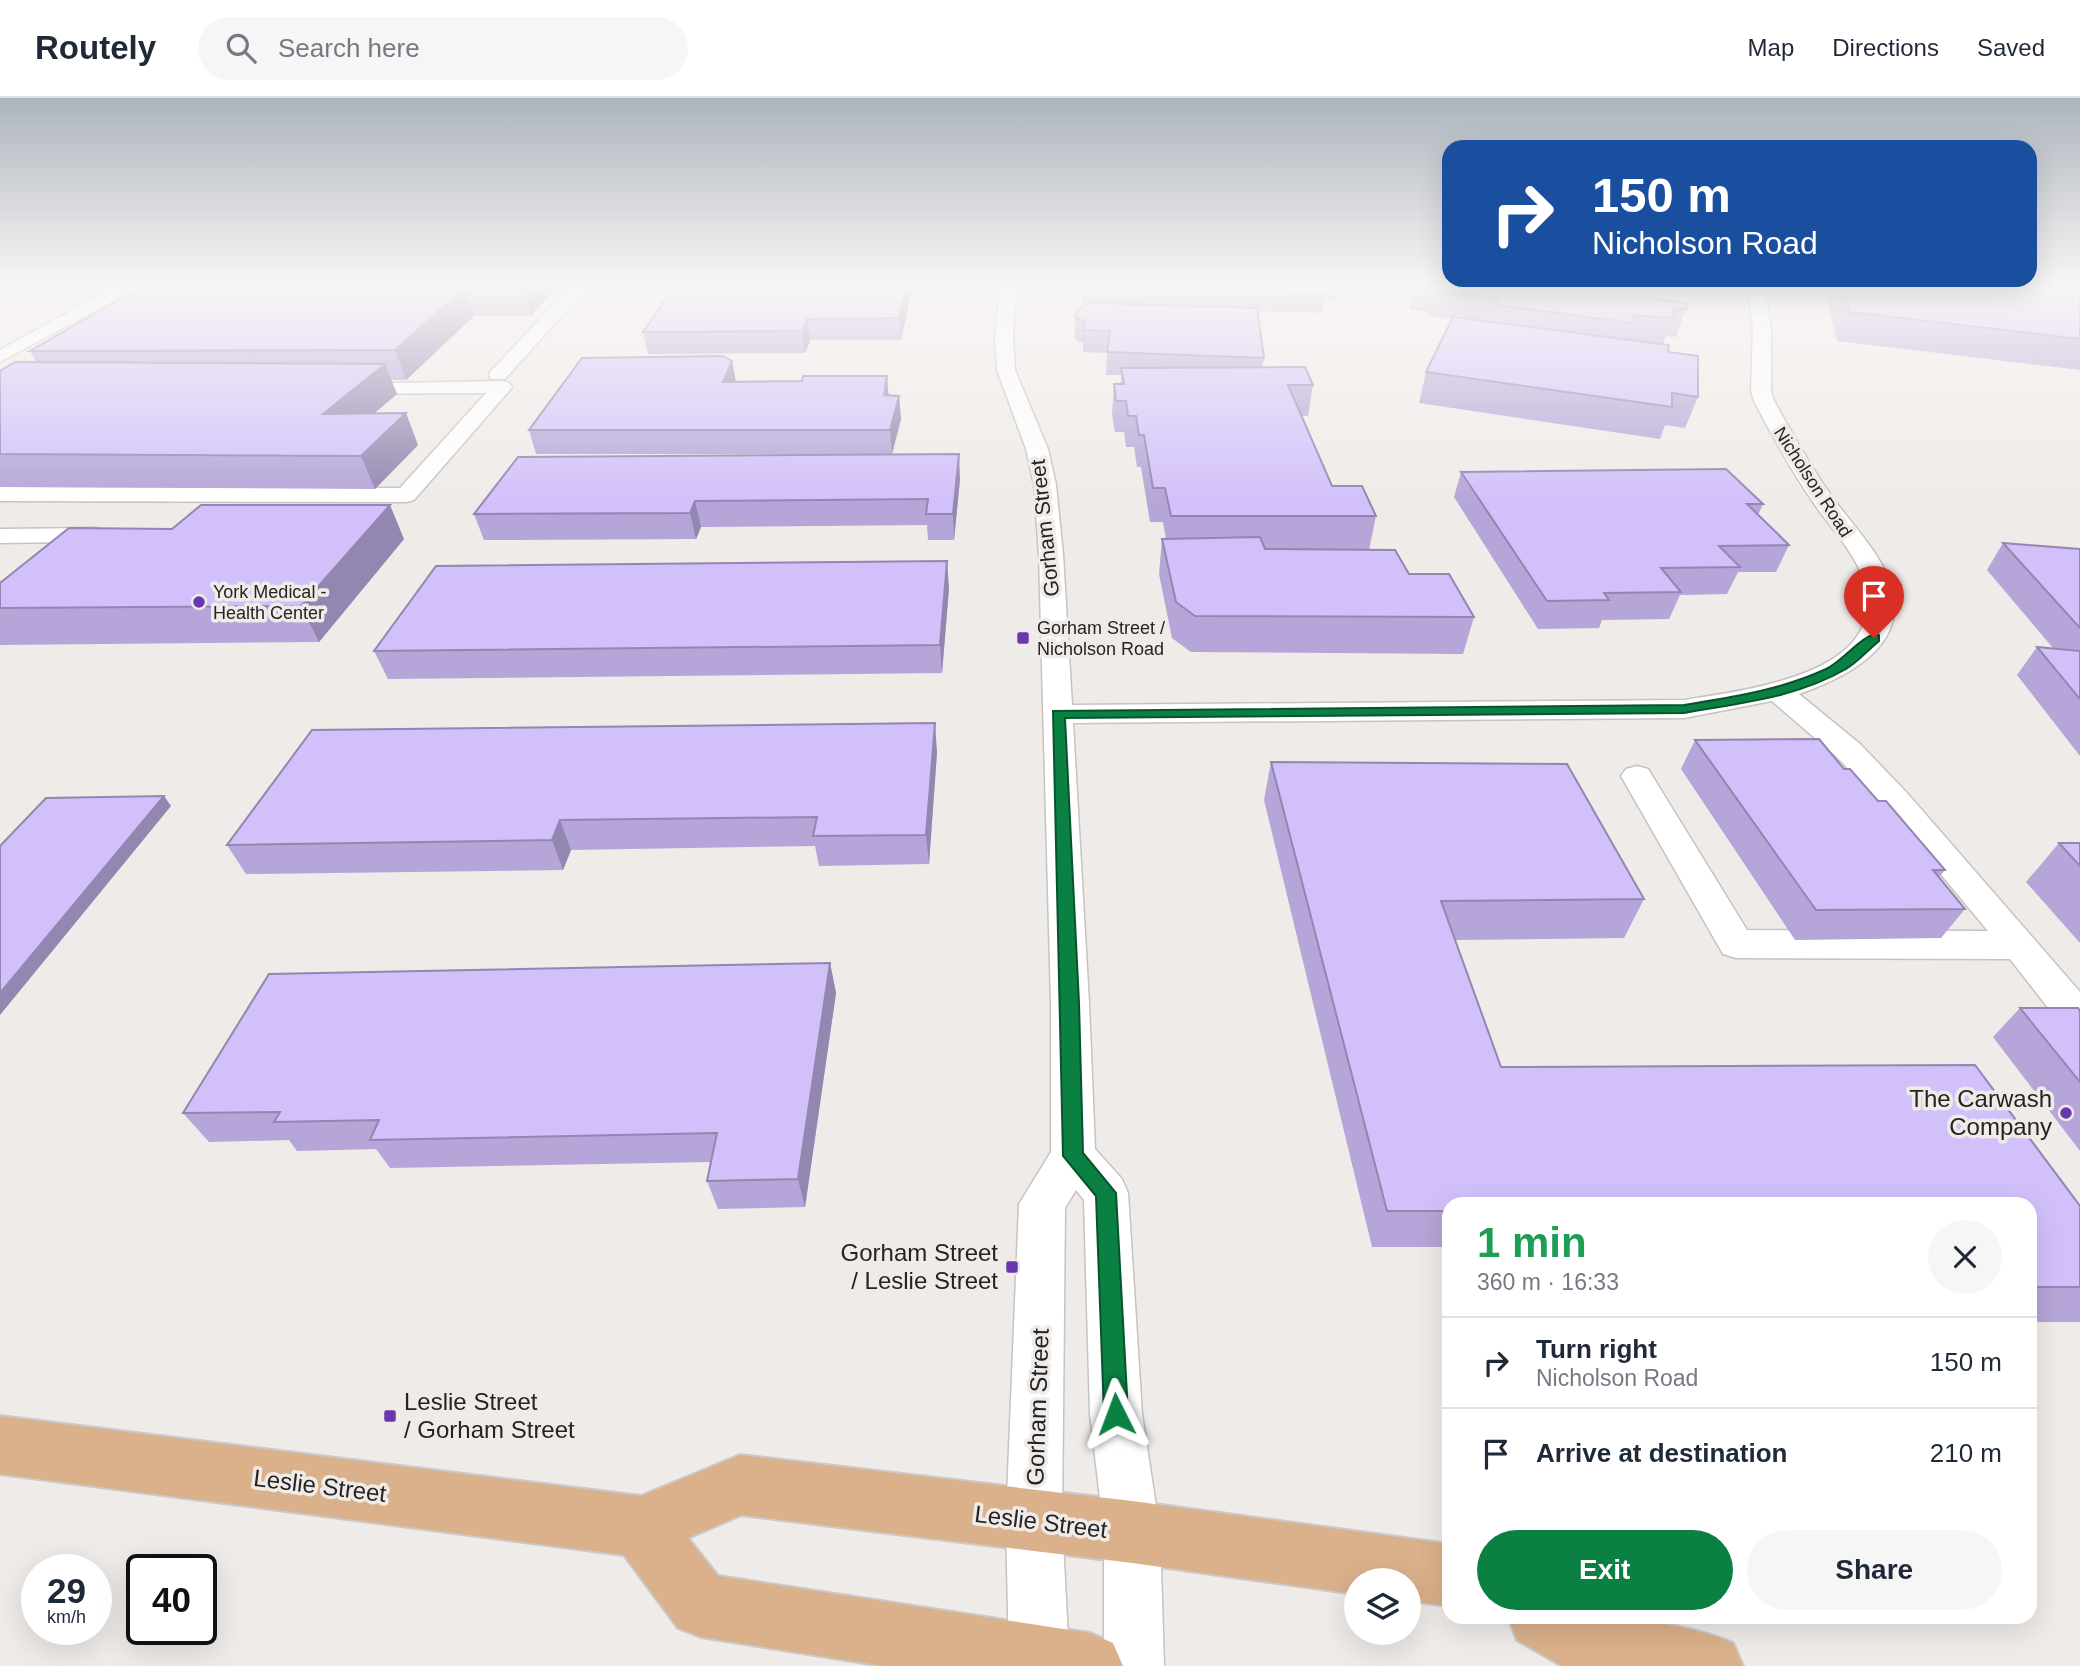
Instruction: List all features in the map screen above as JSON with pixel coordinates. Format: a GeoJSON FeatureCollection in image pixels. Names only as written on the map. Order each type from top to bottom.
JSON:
{"type":"FeatureCollection","features":[{"type":"Feature","properties":{"kind":"main road","name":"Leslie Street"},"geometry":{"type":"LineString","coordinates":[[0,1445],[641,1527],[740,1485],[1132,1532],[1442,1574]]}},
{"type":"Feature","properties":{"kind":"main road"},"geometry":{"type":"LineString","coordinates":[[641,1527],[701,1605],[1056,1663]]}},
{"type":"Feature","properties":{"kind":"main road"},"geometry":{"type":"LineString","coordinates":[[1566,1643],[1710,1666]]}},
{"type":"Feature","properties":{"kind":"street"},"geometry":{"type":"LineString","coordinates":[[498,375],[515,356]]}},
{"type":"Feature","properties":{"kind":"street","name":"Gorham Street"},"geometry":{"type":"LineString","coordinates":[[1005,356],[1006,370],[1037,449],[1045,485],[1052,568],[1070,1003],[1073,1156],[1042,1204],[1034,1521],[1056,1663]]}},
{"type":"Feature","properties":{"kind":"street","name":"Nicholson Road"},"geometry":{"type":"LineString","coordinates":[[1058,714],[1684,709],[1779,692],[1805,684],[1843,665],[1874,638],[1883,604],[1877,579],[1791,455],[1761,391],[1762,356]]}},
{"type":"Feature","properties":{"kind":"street"},"geometry":{"type":"LineString","coordinates":[[0,494],[406,495],[502,387],[321,388]]}},
{"type":"Feature","properties":{"kind":"street"},"geometry":{"type":"LineString","coordinates":[[63,562],[95,535]]}},
{"type":"Feature","properties":{"kind":"street"},"geometry":{"type":"LineString","coordinates":[[0,536],[120,535]]}},
{"type":"Feature","properties":{"kind":"street"},"geometry":{"type":"LineString","coordinates":[[1779,692],[1849,751],[1896,800],[2080,1020]]}},
{"type":"Feature","properties":{"kind":"street"},"geometry":{"type":"LineString","coordinates":[[1637,776],[1736,944],[2020,945]]}},
{"type":"Feature","properties":{"kind":"street"},"geometry":{"type":"LineString","coordinates":[[1073,1156],[1106,1193],[1116,1414],[1132,1532],[1134,1666]]}},
{"type":"Feature","properties":{"kind":"building"},"geometry":{"type":"Polygon","coordinates":[[[723,356],[732,361],[723,382],[802,381],[803,376],[887,376],[884,395],[899,396],[890,430],[529,430],[582,358],[723,356]]]}},
{"type":"Feature","properties":{"kind":"building"},"geometry":{"type":"Polygon","coordinates":[[[1216,356],[1264,356],[1264,358],[1216,356]]]}},
{"type":"Feature","properties":{"kind":"building"},"geometry":{"type":"Polygon","coordinates":[[[1434,356],[1698,356],[1698,397],[1672,393],[1672,407],[1426,372],[1434,356]]]}},
{"type":"Feature","properties":{"kind":"building"},"geometry":{"type":"Polygon","coordinates":[[[15,362],[385,364],[323,414],[406,413],[361,456],[0,454],[0,371],[15,362]]]}},
{"type":"Feature","properties":{"kind":"building"},"geometry":{"type":"Polygon","coordinates":[[[1305,367],[1313,385],[1288,385],[1332,486],[1362,486],[1376,516],[1171,516],[1165,488],[1153,488],[1144,435],[1139,435],[1136,416],[1128,416],[1126,401],[1116,401],[1114,384],[1124,384],[1121,368],[1305,367]]]}},
{"type":"Feature","properties":{"kind":"building"},"geometry":{"type":"Polygon","coordinates":[[[959,454],[953,514],[926,514],[928,499],[695,501],[690,513],[474,514],[518,457],[959,454]]]}},
{"type":"Feature","properties":{"kind":"building"},"geometry":{"type":"Polygon","coordinates":[[[1726,469],[1763,504],[1747,504],[1789,545],[1719,546],[1740,567],[1661,568],[1681,592],[1604,593],[1609,600],[1547,601],[1461,472],[1726,469]]]}},
{"type":"Feature","properties":{"kind":"building"},"geometry":{"type":"Polygon","coordinates":[[[201,505],[390,505],[301,606],[0,608],[0,583],[69,528],[172,529],[201,505]]]}},
{"type":"Feature","properties":{"kind":"building"},"geometry":{"type":"Polygon","coordinates":[[[1260,537],[1265,549],[1395,550],[1409,574],[1449,574],[1474,617],[1195,616],[1176,602],[1162,539],[1260,537]]]}},
{"type":"Feature","properties":{"kind":"building"},"geometry":{"type":"Polygon","coordinates":[[[2003,543],[2080,549],[2080,628],[2003,543]]]}},
{"type":"Feature","properties":{"kind":"building"},"geometry":{"type":"Polygon","coordinates":[[[947,561],[940,645],[374,651],[436,566],[947,561]]]}},
{"type":"Feature","properties":{"kind":"building"},"geometry":{"type":"Polygon","coordinates":[[[2037,647],[2080,651],[2080,699],[2037,647]]]}},
{"type":"Feature","properties":{"kind":"building"},"geometry":{"type":"Polygon","coordinates":[[[935,723],[926,835],[813,836],[817,817],[560,820],[552,840],[227,845],[312,730],[935,723]]]}},
{"type":"Feature","properties":{"kind":"building"},"geometry":{"type":"Polygon","coordinates":[[[1819,739],[1844,769],[1850,769],[1878,801],[1886,801],[1945,870],[1933,870],[1965,909],[1816,910],[1695,740],[1819,739]]]}},
{"type":"Feature","properties":{"kind":"building"},"geometry":{"type":"Polygon","coordinates":[[[1271,762],[1567,764],[1644,899],[1441,901],[1501,1067],[1975,1065],[2080,1206],[2080,1287],[2037,1287],[2037,1197],[1442,1197],[1442,1211],[1387,1211],[1271,762]]]}},
{"type":"Feature","properties":{"kind":"building"},"geometry":{"type":"Polygon","coordinates":[[[164,796],[0,993],[0,846],[46,798],[164,796]]]}},
{"type":"Feature","properties":{"kind":"building"},"geometry":{"type":"Polygon","coordinates":[[[2059,843],[2080,843],[2080,866],[2059,843]]]}},
{"type":"Feature","properties":{"kind":"building"},"geometry":{"type":"Polygon","coordinates":[[[830,963],[798,1179],[707,1181],[717,1133],[370,1140],[379,1120],[274,1122],[280,1112],[183,1113],[269,974],[830,963]]]}},
{"type":"Feature","properties":{"kind":"building"},"geometry":{"type":"Polygon","coordinates":[[[2020,1008],[2078,1008],[2080,1082],[2020,1008]]]}},
{"type":"Feature","properties":{"kind":"place","name":"York Medical - Health Center"},"geometry":{"type":"Point","coordinates":[199,602]}},
{"type":"Feature","properties":{"kind":"place","name":"Gorham Street / Nicholson Road"},"geometry":{"type":"Point","coordinates":[1023,638]}},
{"type":"Feature","properties":{"kind":"place","name":"The Carwash Company"},"geometry":{"type":"Point","coordinates":[2066,1113]}},
{"type":"Feature","properties":{"kind":"place","name":"Gorham Street / Leslie Street"},"geometry":{"type":"Point","coordinates":[1012,1267]}},
{"type":"Feature","properties":{"kind":"place","name":"Leslie Street / Gorham Street"},"geometry":{"type":"Point","coordinates":[390,1416]}},
{"type":"Feature","properties":{"kind":"route"},"geometry":{"type":"LineString","coordinates":[[1116,1414],[1106,1193],[1073,1156],[1070,1003],[1058,714],[1684,709],[1779,692],[1805,684],[1843,665],[1874,638]]}}]}
